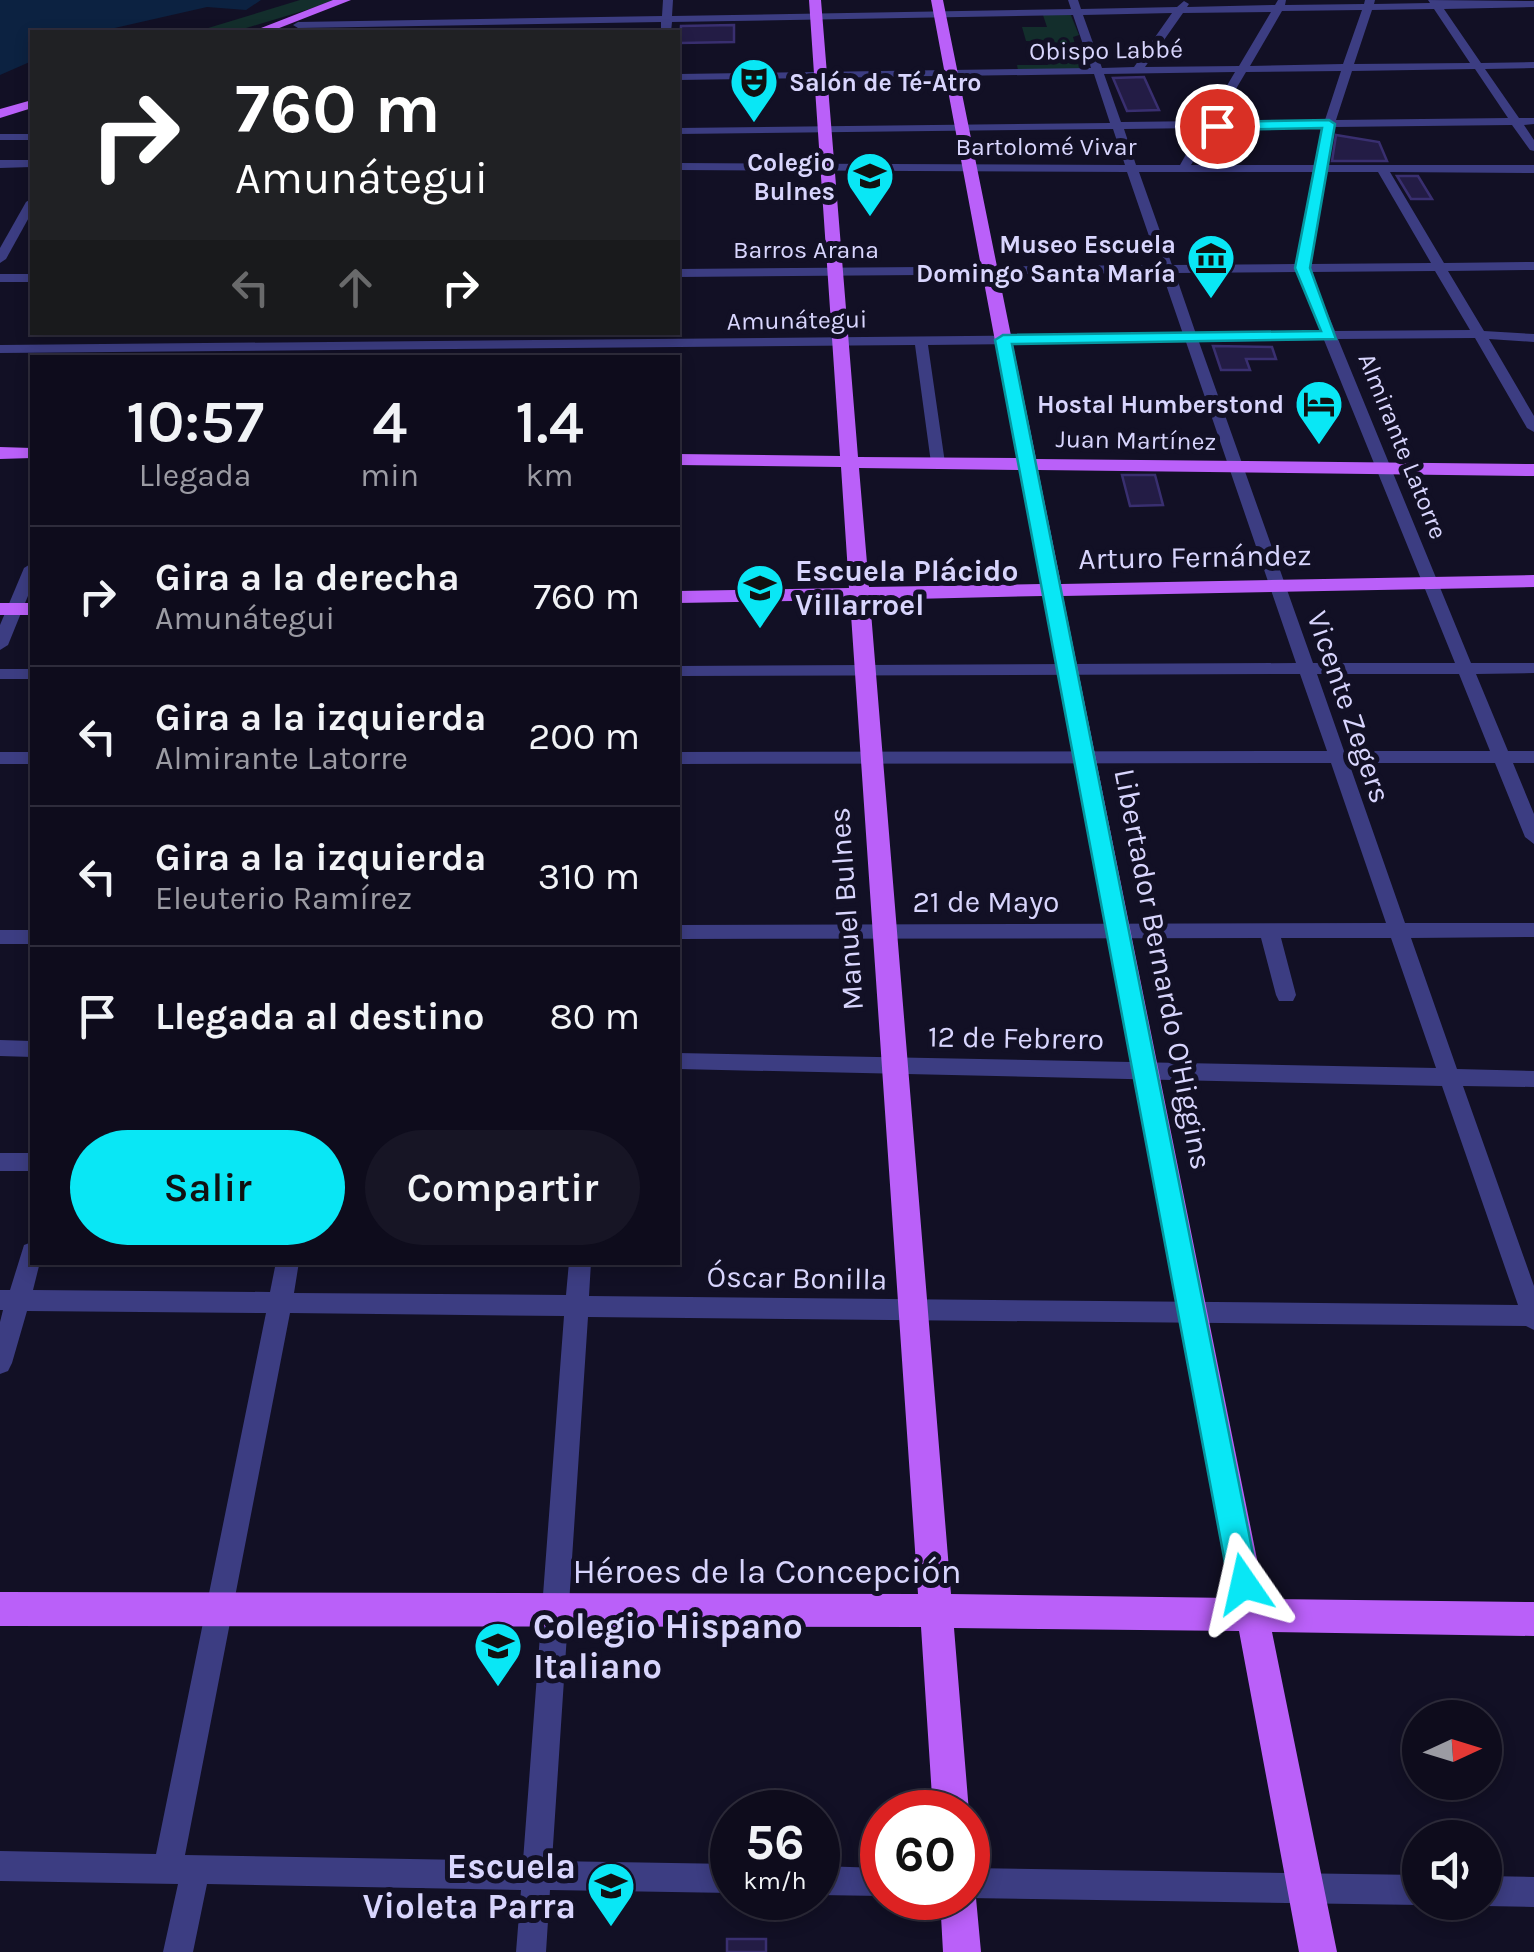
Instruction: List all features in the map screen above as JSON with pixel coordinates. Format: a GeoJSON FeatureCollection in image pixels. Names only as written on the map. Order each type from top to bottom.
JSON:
{"type":"FeatureCollection","features":[{"type":"Feature","properties":{"kind":"main road"},"geometry":{"type":"LineString","coordinates":[[263,30],[345,0]]}},
{"type":"Feature","properties":{"kind":"main road"},"geometry":{"type":"LineString","coordinates":[[281,30],[356,0]]}},
{"type":"Feature","properties":{"kind":"main road","name":"Libertador Bernardo O'Higgins"},"geometry":{"type":"LineString","coordinates":[[938,6],[1318,1952]]}},
{"type":"Feature","properties":{"kind":"main road","name":"Manuel Bulnes"},"geometry":{"type":"LineString","coordinates":[[815,7],[950,1790]]}},
{"type":"Feature","properties":{"kind":"main road"},"geometry":{"type":"LineString","coordinates":[[0,117],[30,108]]}},
{"type":"Feature","properties":{"kind":"main road"},"geometry":{"type":"LineString","coordinates":[[0,453],[30,453]]}},
{"type":"Feature","properties":{"kind":"main road","name":"Juan Martínez"},"geometry":{"type":"LineString","coordinates":[[680,460],[1534,470]]}},
{"type":"Feature","properties":{"kind":"main road","name":"Arturo Fernández"},"geometry":{"type":"LineString","coordinates":[[680,597],[1534,581]]}},
{"type":"Feature","properties":{"kind":"main road","name":"Héroes de la Concepción"},"geometry":{"type":"LineString","coordinates":[[0,1609],[936,1611],[1534,1618]]}},
{"type":"Feature","properties":{"kind":"main road"},"geometry":{"type":"LineString","coordinates":[[960,1920],[962,1952]]}},
{"type":"Feature","properties":{"kind":"street"},"geometry":{"type":"LineString","coordinates":[[530,26],[535,0]]}},
{"type":"Feature","properties":{"kind":"street"},"geometry":{"type":"LineString","coordinates":[[666,30],[668,0]]}},
{"type":"Feature","properties":{"kind":"street"},"geometry":{"type":"LineString","coordinates":[[1302,268],[1329,124],[1369,3]]}},
{"type":"Feature","properties":{"kind":"street"},"geometry":{"type":"LineString","coordinates":[[1435,3],[1534,148]]}},
{"type":"Feature","properties":{"kind":"street"},"geometry":{"type":"LineString","coordinates":[[1183,170],[1280,4]]}},
{"type":"Feature","properties":{"kind":"street"},"geometry":{"type":"LineString","coordinates":[[298,25],[397,22],[530,26],[815,7],[1534,4]]}},
{"type":"Feature","properties":{"kind":"street","name":"Vicente Zegers"},"geometry":{"type":"LineString","coordinates":[[1074,5],[1534,1317]]}},
{"type":"Feature","properties":{"kind":"street"},"geometry":{"type":"LineString","coordinates":[[1136,72],[1184,5]]}},
{"type":"Feature","properties":{"kind":"street","name":"Obispo Labbé"},"geometry":{"type":"LineString","coordinates":[[680,77],[1534,65]]}},
{"type":"Feature","properties":{"kind":"street"},"geometry":{"type":"LineString","coordinates":[[680,131],[1534,121]]}},
{"type":"Feature","properties":{"kind":"street"},"geometry":{"type":"LineString","coordinates":[[0,138],[30,137]]}},
{"type":"Feature","properties":{"kind":"street"},"geometry":{"type":"LineString","coordinates":[[0,164],[30,164]]}},
{"type":"Feature","properties":{"kind":"street","name":"Bartolomé Vivar"},"geometry":{"type":"LineString","coordinates":[[680,167],[1534,170]]}},
{"type":"Feature","properties":{"kind":"street"},"geometry":{"type":"LineString","coordinates":[[1383,170],[1534,428]]}},
{"type":"Feature","properties":{"kind":"street"},"geometry":{"type":"LineString","coordinates":[[0,260],[30,206]]}},
{"type":"Feature","properties":{"kind":"street","name":"Barros Arana"},"geometry":{"type":"LineString","coordinates":[[680,273],[1534,266]]}},
{"type":"Feature","properties":{"kind":"street","name":"Almirante Latorre"},"geometry":{"type":"LineString","coordinates":[[1302,268],[1534,837]]}},
{"type":"Feature","properties":{"kind":"street"},"geometry":{"type":"LineString","coordinates":[[0,278],[30,278]]}},
{"type":"Feature","properties":{"kind":"street","name":"Amunátegui"},"geometry":{"type":"LineString","coordinates":[[0,350],[124,353],[300,346],[372,352],[469,345],[1460,333],[1478,338],[1534,338]]}},
{"type":"Feature","properties":{"kind":"street"},"geometry":{"type":"LineString","coordinates":[[30,349],[37,335]]}},
{"type":"Feature","properties":{"kind":"street"},"geometry":{"type":"LineString","coordinates":[[921,341],[938,463]]}},
{"type":"Feature","properties":{"kind":"street"},"geometry":{"type":"LineString","coordinates":[[0,644],[30,573]]}},
{"type":"Feature","properties":{"kind":"street"},"geometry":{"type":"LineString","coordinates":[[680,671],[1534,668]]}},
{"type":"Feature","properties":{"kind":"street"},"geometry":{"type":"LineString","coordinates":[[0,674],[30,674]]}},
{"type":"Feature","properties":{"kind":"street"},"geometry":{"type":"LineString","coordinates":[[680,758],[1534,757]]}},
{"type":"Feature","properties":{"kind":"street"},"geometry":{"type":"LineString","coordinates":[[0,758],[30,758]]}},
{"type":"Feature","properties":{"kind":"street","name":"21 de Mayo"},"geometry":{"type":"LineString","coordinates":[[680,932],[1534,930]]}},
{"type":"Feature","properties":{"kind":"street"},"geometry":{"type":"LineString","coordinates":[[1269,931],[1286,995]]}},
{"type":"Feature","properties":{"kind":"street"},"geometry":{"type":"LineString","coordinates":[[0,937],[30,937]]}},
{"type":"Feature","properties":{"kind":"street"},"geometry":{"type":"LineString","coordinates":[[0,1048],[30,1049]]}},
{"type":"Feature","properties":{"kind":"street","name":"12 de Febrero"},"geometry":{"type":"LineString","coordinates":[[680,1061],[1534,1080]]}},
{"type":"Feature","properties":{"kind":"street"},"geometry":{"type":"LineString","coordinates":[[0,1162],[30,1162]]}},
{"type":"Feature","properties":{"kind":"street"},"geometry":{"type":"LineString","coordinates":[[0,1363],[9,1300],[30,1256]]}},
{"type":"Feature","properties":{"kind":"street"},"geometry":{"type":"LineString","coordinates":[[178,1952],[182,1869],[219,1609],[287,1265]]}},
{"type":"Feature","properties":{"kind":"street"},"geometry":{"type":"LineString","coordinates":[[531,1952],[580,1265]]}},
{"type":"Feature","properties":{"kind":"street","name":"Óscar Bonilla"},"geometry":{"type":"LineString","coordinates":[[9,1300],[1534,1317]]}},
{"type":"Feature","properties":{"kind":"street"},"geometry":{"type":"LineString","coordinates":[[0,1866],[710,1879]]}},
{"type":"Feature","properties":{"kind":"street"},"geometry":{"type":"LineString","coordinates":[[990,1883],[1402,1890]]}},
{"type":"Feature","properties":{"kind":"street"},"geometry":{"type":"LineString","coordinates":[[1502,1892],[1534,1892]]}},
{"type":"Feature","properties":{"kind":"green space"},"geometry":{"type":"Polygon","coordinates":[[[300,0],[339,0],[240,30],[202,30],[300,0]]]}},
{"type":"Feature","properties":{"kind":"green space"},"geometry":{"type":"Polygon","coordinates":[[[1042,12],[1070,13],[1079,35],[1073,37],[1075,44],[1082,45],[1090,69],[1018,70],[1017,65],[1048,65],[1046,59],[1051,58],[1045,42],[1026,41],[1022,27],[1047,27],[1042,12]]]}},
{"type":"Feature","properties":{"kind":"water"},"geometry":{"type":"Polygon","coordinates":[[[0,0],[261,0],[246,10],[207,7],[106,30],[30,30],[30,62],[0,75],[0,0]]]}},
{"type":"Feature","properties":{"kind":"building"},"geometry":{"type":"Polygon","coordinates":[[[734,25],[734,42],[680,43],[681,26],[734,25]]]}},
{"type":"Feature","properties":{"kind":"building"},"geometry":{"type":"Polygon","coordinates":[[[1144,77],[1159,110],[1127,111],[1113,78],[1144,77]]]}},
{"type":"Feature","properties":{"kind":"building"},"geometry":{"type":"Polygon","coordinates":[[[1336,135],[1379,142],[1387,161],[1332,161],[1336,135]]]}},
{"type":"Feature","properties":{"kind":"building"},"geometry":{"type":"Polygon","coordinates":[[[1397,176],[1418,176],[1432,199],[1411,199],[1397,176]]]}},
{"type":"Feature","properties":{"kind":"building"},"geometry":{"type":"Polygon","coordinates":[[[1213,346],[1272,347],[1276,359],[1246,359],[1250,370],[1221,370],[1213,346]]]}},
{"type":"Feature","properties":{"kind":"building"},"geometry":{"type":"Polygon","coordinates":[[[1122,475],[1155,475],[1163,505],[1130,506],[1122,475]]]}},
{"type":"Feature","properties":{"kind":"building"},"geometry":{"type":"Polygon","coordinates":[[[727,1939],[766,1939],[766,1952],[727,1952],[727,1939]]]}},
{"type":"Feature","properties":{"kind":"place","name":"Salón de Té-Atro"},"geometry":{"type":"Point","coordinates":[754,124]}},
{"type":"Feature","properties":{"kind":"place","name":"Colegio Bulnes"},"geometry":{"type":"Point","coordinates":[870,218]}},
{"type":"Feature","properties":{"kind":"place","name":"Museo Escuela Domingo Santa María"},"geometry":{"type":"Point","coordinates":[1211,300]}},
{"type":"Feature","properties":{"kind":"place","name":"Hostal Humberstond"},"geometry":{"type":"Point","coordinates":[1319,446]}},
{"type":"Feature","properties":{"kind":"place","name":"Escuela Plácido Villarroel"},"geometry":{"type":"Point","coordinates":[760,630]}},
{"type":"Feature","properties":{"kind":"place","name":"Colegio Hispano Italiano"},"geometry":{"type":"Point","coordinates":[498,1688]}},
{"type":"Feature","properties":{"kind":"place","name":"Escuela Violeta Parra"},"geometry":{"type":"Point","coordinates":[611,1928]}},
{"type":"Feature","properties":{"kind":"route"},"geometry":{"type":"LineString","coordinates":[[1217,126],[1329,124],[1302,268],[1330,336],[1003,340],[1244,1584]]}}]}
